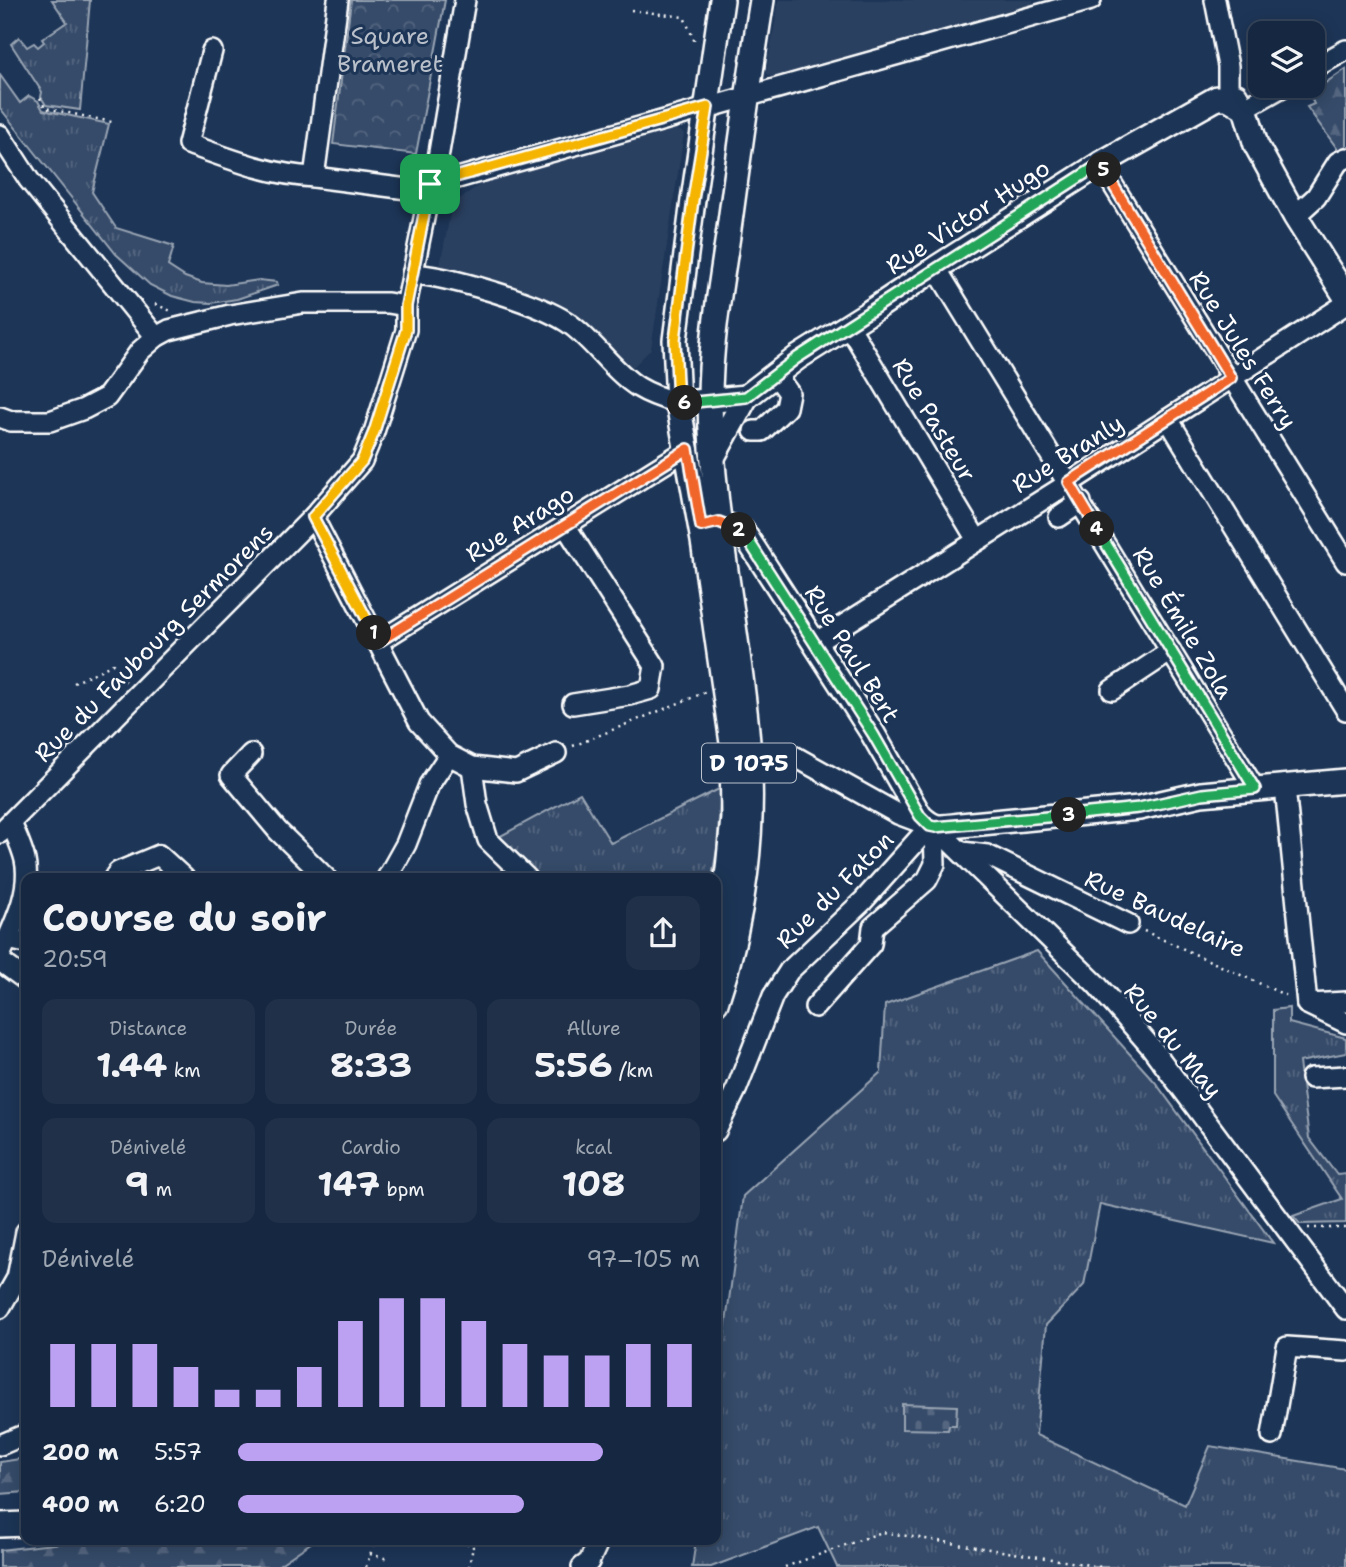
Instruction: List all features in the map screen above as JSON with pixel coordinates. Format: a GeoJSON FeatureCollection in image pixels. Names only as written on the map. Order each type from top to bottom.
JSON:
{"type":"FeatureCollection","features":[{"type":"Feature","properties":{"kind":"main road"},"geometry":{"type":"LineString","coordinates":[[710,524],[678,403],[675,340],[722,0]]}},
{"type":"Feature","properties":{"kind":"main road"},"geometry":{"type":"LineString","coordinates":[[710,524],[713,457],[710,401],[722,276],[762,0]]}},
{"type":"Feature","properties":{"kind":"main road"},"geometry":{"type":"LineString","coordinates":[[1234,96],[1256,145],[1295,216],[1346,297]]}},
{"type":"Feature","properties":{"kind":"main road","name":"Rue Victor Hugo"},"geometry":{"type":"LineString","coordinates":[[713,457],[746,397],[775,374],[1100,164],[1217,98],[1234,96]]}},
{"type":"Feature","properties":{"kind":"main road"},"geometry":{"type":"LineString","coordinates":[[678,403],[746,397]]}},
{"type":"Feature","properties":{"kind":"main road","name":"Rue Paul Bert"},"geometry":{"type":"LineString","coordinates":[[710,524],[743,532],[873,734],[920,816],[933,827]]}},
{"type":"Feature","properties":{"kind":"main road","name":"D 1075"},"geometry":{"type":"LineString","coordinates":[[710,524],[732,743],[733,818],[721,912]]}},
{"type":"Feature","properties":{"kind":"main road","name":"D 1075"},"geometry":{"type":"LineString","coordinates":[[710,524],[748,743],[750,818],[746,869],[736,927],[721,984]]}},
{"type":"Feature","properties":{"kind":"main road"},"geometry":{"type":"LineString","coordinates":[[933,827],[1139,808],[1202,794],[1346,781]]}},
{"type":"Feature","properties":{"kind":"main road"},"geometry":{"type":"LineString","coordinates":[[0,1510],[21,1510]]}},
{"type":"Feature","properties":{"kind":"main road"},"geometry":{"type":"LineString","coordinates":[[0,1525],[21,1524]]}},
{"type":"Feature","properties":{"kind":"street"},"geometry":{"type":"LineString","coordinates":[[314,177],[338,0]]}},
{"type":"Feature","properties":{"kind":"street","name":"Rue du Faubourg Sermorens"},"geometry":{"type":"LineString","coordinates":[[5,828],[313,517],[362,461],[374,432],[406,330],[406,306],[430,184],[437,164],[466,0]]}},
{"type":"Feature","properties":{"kind":"street"},"geometry":{"type":"LineString","coordinates":[[212,51],[188,144],[252,167],[288,176],[415,190],[1091,0]]}},
{"type":"Feature","properties":{"kind":"street"},"geometry":{"type":"LineString","coordinates":[[1215,0],[1234,96],[1248,93]]}},
{"type":"Feature","properties":{"kind":"street"},"geometry":{"type":"LineString","coordinates":[[1325,62],[1346,50]]}},
{"type":"Feature","properties":{"kind":"street"},"geometry":{"type":"LineString","coordinates":[[0,135],[29,180],[156,337]]}},
{"type":"Feature","properties":{"kind":"street"},"geometry":{"type":"LineString","coordinates":[[1295,216],[1317,197],[1338,162],[1346,158]]}},
{"type":"Feature","properties":{"kind":"street","name":"Rue Jules Ferry"},"geometry":{"type":"LineString","coordinates":[[1100,164],[1346,562]]}},
{"type":"Feature","properties":{"kind":"street","name":"Rue Émile Zola"},"geometry":{"type":"LineString","coordinates":[[936,268],[1255,789]]}},
{"type":"Feature","properties":{"kind":"street"},"geometry":{"type":"LineString","coordinates":[[412,274],[433,275],[545,310],[568,322],[636,386],[655,397],[678,403]]}},
{"type":"Feature","properties":{"kind":"street"},"geometry":{"type":"LineString","coordinates":[[0,417],[10,421],[50,421],[84,409],[107,397],[140,351],[169,330],[230,315],[303,303],[362,302],[406,306]]}},
{"type":"Feature","properties":{"kind":"street","name":"Rue Branly"},"geometry":{"type":"LineString","coordinates":[[815,643],[1346,304]]}},
{"type":"Feature","properties":{"kind":"street","name":"Rue Pasteur"},"geometry":{"type":"LineString","coordinates":[[849,326],[977,540]]}},
{"type":"Feature","properties":{"kind":"street"},"geometry":{"type":"LineString","coordinates":[[754,431],[762,431],[786,408],[789,393],[775,374]]}},
{"type":"Feature","properties":{"kind":"street"},"geometry":{"type":"LineString","coordinates":[[1168,419],[1346,710]]}},
{"type":"Feature","properties":{"kind":"street","name":"Rue Arago"},"geometry":{"type":"LineString","coordinates":[[378,642],[688,449]]}},
{"type":"Feature","properties":{"kind":"street"},"geometry":{"type":"LineString","coordinates":[[1059,517],[1081,502]]}},
{"type":"Feature","properties":{"kind":"street"},"geometry":{"type":"LineString","coordinates":[[313,517],[419,722],[449,755],[472,768],[516,772],[556,753]]}},
{"type":"Feature","properties":{"kind":"street"},"geometry":{"type":"LineString","coordinates":[[565,525],[655,666],[652,689],[573,704]]}},
{"type":"Feature","properties":{"kind":"street"},"geometry":{"type":"LineString","coordinates":[[1112,690],[1171,651]]}},
{"type":"Feature","properties":{"kind":"street"},"geometry":{"type":"LineString","coordinates":[[251,754],[232,775],[278,831],[321,873]]}},
{"type":"Feature","properties":{"kind":"street"},"geometry":{"type":"LineString","coordinates":[[390,873],[406,844],[429,785],[449,755]]}},
{"type":"Feature","properties":{"kind":"street","name":"Rue du Faton"},"geometry":{"type":"LineString","coordinates":[[721,1121],[737,1088],[773,996],[789,971],[863,901],[933,827],[898,814],[794,756]]}},
{"type":"Feature","properties":{"kind":"street"},"geometry":{"type":"LineString","coordinates":[[472,768],[477,804],[488,840],[522,873]]}},
{"type":"Feature","properties":{"kind":"street"},"geometry":{"type":"LineString","coordinates":[[1285,787],[1307,1004]]}},
{"type":"Feature","properties":{"kind":"street"},"geometry":{"type":"LineString","coordinates":[[815,1007],[872,944],[873,927],[928,880],[935,864],[933,827]]}},
{"type":"Feature","properties":{"kind":"street","name":"Rue du May"},"geometry":{"type":"LineString","coordinates":[[933,827],[962,852],[1042,934],[1097,985],[1151,1048],[1346,1309]]}},
{"type":"Feature","properties":{"kind":"street"},"geometry":{"type":"LineString","coordinates":[[5,828],[25,862],[26,873]]}},
{"type":"Feature","properties":{"kind":"street","name":"Rue Baudelaire"},"geometry":{"type":"LineString","coordinates":[[962,852],[987,855],[1128,924]]}},
{"type":"Feature","properties":{"kind":"street"},"geometry":{"type":"LineString","coordinates":[[117,873],[159,855],[179,873]]}},
{"type":"Feature","properties":{"kind":"street"},"geometry":{"type":"LineString","coordinates":[[21,901],[8,950],[21,971]]}},
{"type":"Feature","properties":{"kind":"street"},"geometry":{"type":"LineString","coordinates":[[1307,1004],[1346,1002]]}},
{"type":"Feature","properties":{"kind":"street"},"geometry":{"type":"LineString","coordinates":[[1307,1004],[1346,1023]]}},
{"type":"Feature","properties":{"kind":"street"},"geometry":{"type":"LineString","coordinates":[[1311,1078],[1346,1076]]}},
{"type":"Feature","properties":{"kind":"street"},"geometry":{"type":"LineString","coordinates":[[0,1308],[17,1279],[21,1258]]}},
{"type":"Feature","properties":{"kind":"street"},"geometry":{"type":"LineString","coordinates":[[1272,1435],[1287,1347],[1346,1351]]}},
{"type":"Feature","properties":{"kind":"street"},"geometry":{"type":"LineString","coordinates":[[0,1445],[21,1436]]}},
{"type":"Feature","properties":{"kind":"street"},"geometry":{"type":"LineString","coordinates":[[582,1567],[589,1562],[596,1545]]}},
{"type":"Feature","properties":{"kind":"path"},"geometry":{"type":"LineString","coordinates":[[631,10],[684,17],[695,41],[701,43]]}},
{"type":"Feature","properties":{"kind":"path"},"geometry":{"type":"LineString","coordinates":[[40,98],[45,108],[112,122]]}},
{"type":"Feature","properties":{"kind":"path"},"geometry":{"type":"LineString","coordinates":[[74,683],[113,664],[135,696]]}},
{"type":"Feature","properties":{"kind":"path"},"geometry":{"type":"LineString","coordinates":[[556,753],[713,689]]}},
{"type":"Feature","properties":{"kind":"path","name":"Rue Baudelaire"},"geometry":{"type":"LineString","coordinates":[[1128,924],[1307,1004]]}},
{"type":"Feature","properties":{"kind":"path"},"geometry":{"type":"LineString","coordinates":[[1287,1230],[1346,1227]]}},
{"type":"Feature","properties":{"kind":"path"},"geometry":{"type":"LineString","coordinates":[[785,1567],[882,1532],[1102,1567]]}},
{"type":"Feature","properties":{"kind":"path"},"geometry":{"type":"LineString","coordinates":[[366,1567],[374,1545]]}},
{"type":"Feature","properties":{"kind":"path"},"geometry":{"type":"LineString","coordinates":[[469,1545],[473,1547],[469,1567]]}},
{"type":"Feature","properties":{"kind":"path"},"geometry":{"type":"LineString","coordinates":[[370,1554],[388,1559]]}},
{"type":"Feature","properties":{"kind":"shaded area"},"geometry":{"type":"Polygon","coordinates":[[[779,0],[1033,0],[1033,3],[772,77],[766,73],[779,0]]]}},
{"type":"Feature","properties":{"kind":"shaded area"},"geometry":{"type":"Polygon","coordinates":[[[673,128],[684,133],[651,349],[633,367],[560,304],[440,266],[452,204],[484,182],[673,128]]]}},
{"type":"Feature","properties":{"kind":"green space"},"geometry":{"type":"Polygon","coordinates":[[[52,0],[90,0],[80,110],[46,105],[41,97],[42,92],[11,44],[19,37],[27,47],[34,43],[38,47],[44,42],[42,39],[67,22],[52,0]]]}},
{"type":"Feature","properties":{"kind":"green space","name":"Square Brameret"},"geometry":{"type":"Polygon","coordinates":[[[351,0],[445,0],[416,154],[333,144],[351,0]]]}},
{"type":"Feature","properties":{"kind":"green space"},"geometry":{"type":"Polygon","coordinates":[[[1346,69],[1346,146],[1339,151],[1307,107],[1314,104],[1311,98],[1325,98],[1325,83],[1346,69]]]}},
{"type":"Feature","properties":{"kind":"green space"},"geometry":{"type":"Polygon","coordinates":[[[0,75],[20,103],[29,96],[38,101],[43,110],[109,124],[92,192],[116,228],[174,246],[168,266],[185,277],[202,283],[226,285],[259,280],[277,282],[278,285],[237,299],[211,303],[172,296],[150,285],[116,254],[0,108],[0,75]]]}},
{"type":"Feature","properties":{"kind":"green space"},"geometry":{"type":"Polygon","coordinates":[[[721,788],[713,873],[531,873],[495,839],[580,793],[611,843],[721,788]]]}},
{"type":"Feature","properties":{"kind":"green space"},"geometry":{"type":"Polygon","coordinates":[[[1037,951],[1155,1082],[1273,1243],[1100,1204],[1084,1285],[1046,1325],[1036,1435],[1185,1505],[1210,1446],[1346,1469],[1346,1567],[837,1567],[818,1527],[711,1567],[692,1567],[695,1545],[721,1545],[721,1360],[743,1196],[881,1072],[885,1005],[1037,951]]]}},
{"type":"Feature","properties":{"kind":"green space"},"geometry":{"type":"Polygon","coordinates":[[[1289,1008],[1289,1023],[1346,1038],[1346,1053],[1299,1062],[1309,1138],[1337,1175],[1346,1174],[1346,1223],[1300,1224],[1293,1216],[1342,1199],[1273,1096],[1273,1010],[1289,1008]]]}},
{"type":"Feature","properties":{"kind":"green space"},"geometry":{"type":"Polygon","coordinates":[[[902,1404],[957,1406],[956,1425],[949,1425],[948,1430],[902,1429],[902,1404]]]}},
{"type":"Feature","properties":{"kind":"green space"},"geometry":{"type":"Polygon","coordinates":[[[21,1459],[21,1492],[0,1494],[0,1462],[21,1459]]]}},
{"type":"Feature","properties":{"kind":"green space"},"geometry":{"type":"Polygon","coordinates":[[[44,1545],[308,1545],[276,1567],[0,1567],[0,1550],[44,1545]]]}},
{"type":"Feature","properties":{"kind":"route"},"geometry":{"type":"LineString","coordinates":[[708,107],[675,340],[678,403],[746,397],[797,358],[1100,164],[1231,378],[1069,482],[1255,789],[1202,794],[1139,808],[930,826],[920,816],[873,734],[743,532],[719,522],[701,526],[688,449],[378,642],[313,517],[362,461],[374,432],[406,330],[406,306],[430,184],[708,107]]}}]}
